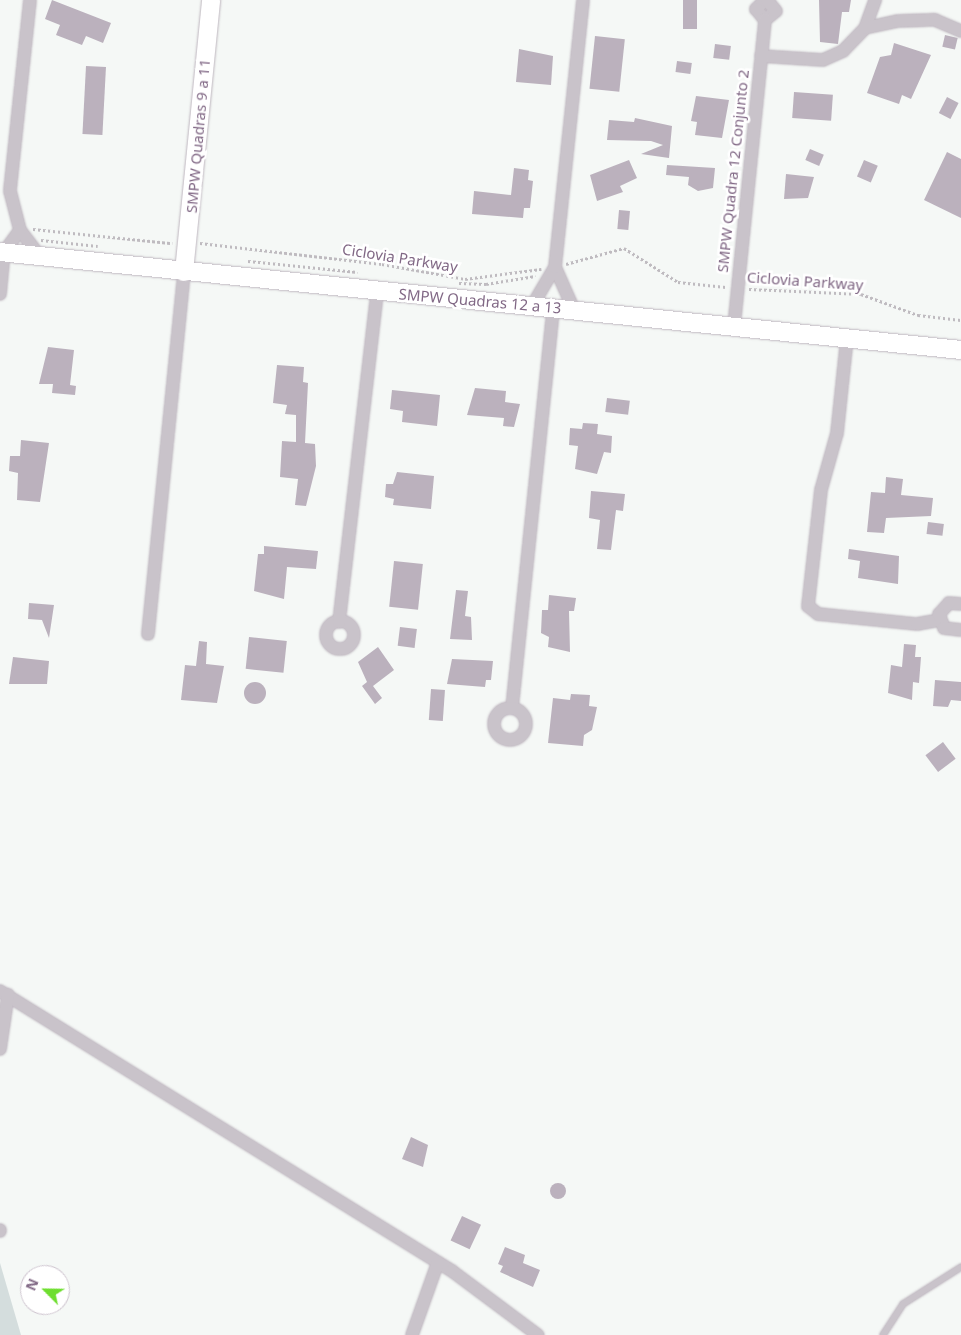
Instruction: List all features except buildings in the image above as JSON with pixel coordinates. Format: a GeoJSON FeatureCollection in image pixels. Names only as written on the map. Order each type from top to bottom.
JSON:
{"type":"FeatureCollection","features":[{"type":"Feature","properties":{"kind":"street"},"geometry":{"type":"LineString","coordinates":[[30,0],[10,191],[23,234],[40,257]]}},
{"type":"Feature","properties":{"kind":"street","name":"SMPW Quadras 9 a 11"},"geometry":{"type":"LineString","coordinates":[[184,272],[211,0]]}},
{"type":"Feature","properties":{"kind":"street"},"geometry":{"type":"LineString","coordinates":[[532,306],[554,270],[584,0]]}},
{"type":"Feature","properties":{"kind":"street","name":"SMPW Quadra 12 Conjunto 2"},"geometry":{"type":"LineString","coordinates":[[734,326],[765,20],[776,11],[766,0]]}},
{"type":"Feature","properties":{"kind":"street"},"geometry":{"type":"LineString","coordinates":[[761,56],[823,60],[843,51],[865,28],[875,0]]}},
{"type":"Feature","properties":{"kind":"street"},"geometry":{"type":"LineString","coordinates":[[865,28],[927,19],[961,31]]}},
{"type":"Feature","properties":{"kind":"street"},"geometry":{"type":"LineString","coordinates":[[0,294],[2,252],[23,234]]}},
{"type":"Feature","properties":{"kind":"street","name":"SMPW Quadras 12 a 13"},"geometry":{"type":"LineString","coordinates":[[2,252],[377,292],[574,310],[961,350]]}},
{"type":"Feature","properties":{"kind":"street"},"geometry":{"type":"LineString","coordinates":[[554,270],[574,310]]}},
{"type":"Feature","properties":{"kind":"street"},"geometry":{"type":"LineString","coordinates":[[148,634],[184,272]]}},
{"type":"Feature","properties":{"kind":"street"},"geometry":{"type":"LineString","coordinates":[[339,622],[377,292]]}},
{"type":"Feature","properties":{"kind":"street"},"geometry":{"type":"LineString","coordinates":[[512,708],[553,308]]}},
{"type":"Feature","properties":{"kind":"street"},"geometry":{"type":"LineString","coordinates":[[847,338],[837,433],[821,490],[808,606],[818,614],[917,624],[940,620]]}},
{"type":"Feature","properties":{"kind":"street"},"geometry":{"type":"LineString","coordinates":[[940,620],[945,606],[961,604]]}},
{"type":"Feature","properties":{"kind":"street"},"geometry":{"type":"LineString","coordinates":[[940,620],[948,631],[961,630]]}},
{"type":"Feature","properties":{"kind":"street"},"geometry":{"type":"LineString","coordinates":[[0,1049],[4,993],[438,1262],[538,1335]]}},
{"type":"Feature","properties":{"kind":"street"},"geometry":{"type":"LineString","coordinates":[[412,1335],[438,1262]]}},
{"type":"Feature","properties":{"kind":"lane"},"geometry":{"type":"LineString","coordinates":[[882,1335],[893,1314],[908,1299],[961,1267]]}},
{"type":"Feature","properties":{"kind":"path","name":"Ciclovia Parkway"},"geometry":{"type":"LineString","coordinates":[[23,234],[188,242],[382,264],[465,279],[554,270],[624,248],[678,282],[737,288],[861,294],[918,315],[961,320]]}},
{"type":"Feature","properties":{"kind":"path"},"geometry":{"type":"LineString","coordinates":[[23,234],[100,246]]}},
{"type":"Feature","properties":{"kind":"path"},"geometry":{"type":"LineString","coordinates":[[241,261],[367,273]]}},
{"type":"Feature","properties":{"kind":"path"},"geometry":{"type":"LineString","coordinates":[[444,282],[486,284],[554,270]]}},
{"type":"Feature","properties":{"kind":"shaded area"},"geometry":{"type":"Polygon","coordinates":[[[0,1263],[21,1335],[0,1335],[0,1263]]]}}]}
